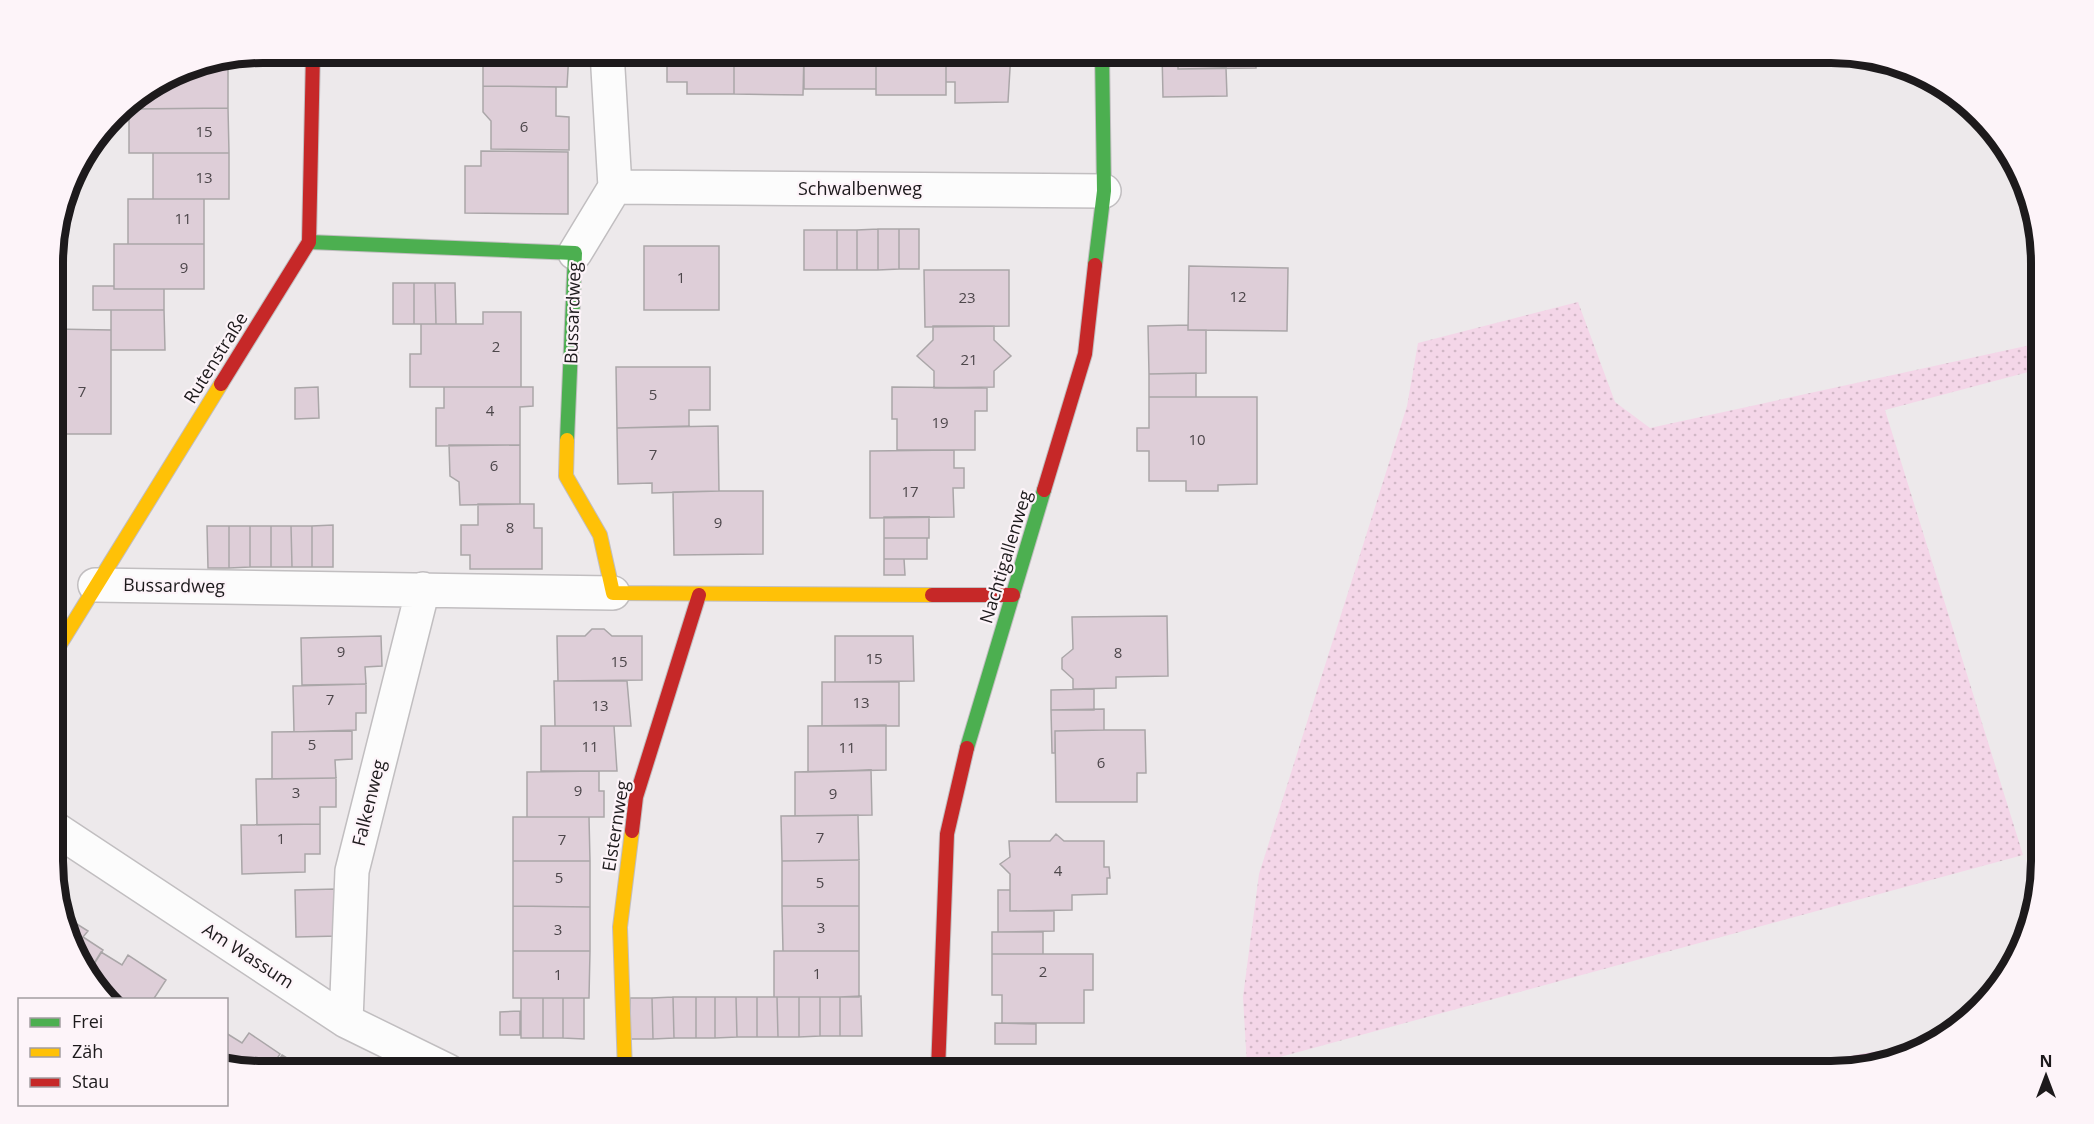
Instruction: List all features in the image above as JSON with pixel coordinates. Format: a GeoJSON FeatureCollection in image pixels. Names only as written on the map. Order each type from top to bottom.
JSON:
{"type":"FeatureCollection","features":[{"type":"Feature","properties":{"kind":"street"},"geometry":{"type":"LineString","coordinates":[[309,242],[313,63]]}},
{"type":"Feature","properties":{"kind":"street"},"geometry":{"type":"LineString","coordinates":[[575,253],[615,187],[608,63]]}},
{"type":"Feature","properties":{"kind":"street","name":"Nachtigallenweg"},"geometry":{"type":"LineString","coordinates":[[938,1061],[943,891],[947,834],[963,762],[1086,354],[1104,191],[1102,63]]}},
{"type":"Feature","properties":{"kind":"street","name":"Schwalbenweg"},"geometry":{"type":"LineString","coordinates":[[615,187],[1104,191]]}},
{"type":"Feature","properties":{"kind":"street","name":"Bussardweg"},"geometry":{"type":"LineString","coordinates":[[309,242],[575,253],[566,476],[600,535],[613,593]]}},
{"type":"Feature","properties":{"kind":"street","name":"Rutenstraße"},"geometry":{"type":"LineString","coordinates":[[63,639],[309,242]]}},
{"type":"Feature","properties":{"kind":"street","name":"Bussardweg"},"geometry":{"type":"LineString","coordinates":[[95,585],[699,595],[1013,595]]}},
{"type":"Feature","properties":{"kind":"street","name":"Falkenweg"},"geometry":{"type":"LineString","coordinates":[[346,1021],[352,871],[423,589]]}},
{"type":"Feature","properties":{"kind":"street","name":"Elsternweg"},"geometry":{"type":"LineString","coordinates":[[625,1061],[620,927],[636,797],[699,595]]}},
{"type":"Feature","properties":{"kind":"street","name":"Am Wassum"},"geometry":{"type":"LineString","coordinates":[[63,834],[346,1021],[428,1061]]}},
{"type":"Feature","properties":{"kind":"shaded area"},"geometry":{"type":"Polygon","coordinates":[[[1578,302],[1615,402],[1650,428],[2031,345],[2031,371],[1885,410],[2023,855],[1265,1061],[1247,1061],[1243,997],[1259,874],[1407,406],[1418,343],[1578,302]]]}},
{"type":"Feature","properties":{"kind":"green space"},"geometry":{"type":"Polygon","coordinates":[[[1904,1047],[1870,1057],[1844,1061],[1821,1061],[1904,1047]]]}},
{"type":"Feature","properties":{"kind":"building"},"geometry":{"type":"Polygon","coordinates":[[[483,63],[568,63],[567,87],[483,86],[483,63]]]}},
{"type":"Feature","properties":{"kind":"building"},"geometry":{"type":"Polygon","coordinates":[[[667,63],[734,63],[734,94],[687,94],[687,82],[667,82],[667,63]]]}},
{"type":"Feature","properties":{"kind":"building"},"geometry":{"type":"Polygon","coordinates":[[[734,63],[804,63],[803,95],[734,94],[734,63]]]}},
{"type":"Feature","properties":{"kind":"building"},"geometry":{"type":"Polygon","coordinates":[[[804,63],[876,63],[876,89],[804,89],[804,63]]]}},
{"type":"Feature","properties":{"kind":"building"},"geometry":{"type":"Polygon","coordinates":[[[876,63],[946,63],[946,95],[876,95],[876,63]]]}},
{"type":"Feature","properties":{"kind":"building"},"geometry":{"type":"Polygon","coordinates":[[[946,63],[1010,63],[1008,102],[955,103],[955,82],[946,82],[946,63]]]}},
{"type":"Feature","properties":{"kind":"building"},"geometry":{"type":"Polygon","coordinates":[[[1162,63],[1178,63],[1178,69],[1226,68],[1227,96],[1163,97],[1162,63]]]}},
{"type":"Feature","properties":{"kind":"building"},"geometry":{"type":"Polygon","coordinates":[[[1178,63],[1256,63],[1256,68],[1178,69],[1178,63]]]}},
{"type":"Feature","properties":{"kind":"building"},"geometry":{"type":"Polygon","coordinates":[[[228,66],[228,108],[138,109],[141,104],[186,78],[228,66]]]}},
{"type":"Feature","properties":{"kind":"building"},"geometry":{"type":"Polygon","coordinates":[[[483,86],[556,87],[556,116],[569,117],[569,150],[491,149],[491,121],[483,112],[483,86]]]}},
{"type":"Feature","properties":{"kind":"building"},"geometry":{"type":"Polygon","coordinates":[[[228,108],[229,153],[129,153],[129,115],[136,109],[228,108]]]}},
{"type":"Feature","properties":{"kind":"building"},"geometry":{"type":"Polygon","coordinates":[[[481,151],[568,152],[568,214],[465,213],[465,166],[481,166],[481,151]]]}},
{"type":"Feature","properties":{"kind":"building"},"geometry":{"type":"Polygon","coordinates":[[[153,153],[229,153],[229,199],[153,199],[153,153]]]}},
{"type":"Feature","properties":{"kind":"building"},"geometry":{"type":"Polygon","coordinates":[[[128,199],[204,199],[204,244],[128,244],[128,199]]]}},
{"type":"Feature","properties":{"kind":"building"},"geometry":{"type":"Polygon","coordinates":[[[878,229],[899,229],[899,269],[878,270],[878,229]]]}},
{"type":"Feature","properties":{"kind":"building"},"geometry":{"type":"Polygon","coordinates":[[[878,229],[878,270],[857,270],[857,230],[878,229]]]}},
{"type":"Feature","properties":{"kind":"building"},"geometry":{"type":"Polygon","coordinates":[[[899,229],[919,229],[919,269],[899,269],[899,229]]]}},
{"type":"Feature","properties":{"kind":"building"},"geometry":{"type":"Polygon","coordinates":[[[804,230],[837,230],[837,270],[804,270],[804,230]]]}},
{"type":"Feature","properties":{"kind":"building"},"geometry":{"type":"Polygon","coordinates":[[[837,230],[857,230],[857,270],[837,270],[837,230]]]}},
{"type":"Feature","properties":{"kind":"building"},"geometry":{"type":"Polygon","coordinates":[[[114,244],[204,244],[204,289],[114,289],[114,244]]]}},
{"type":"Feature","properties":{"kind":"building"},"geometry":{"type":"Polygon","coordinates":[[[644,246],[719,246],[719,310],[644,310],[644,246]]]}},
{"type":"Feature","properties":{"kind":"building"},"geometry":{"type":"Polygon","coordinates":[[[1189,266],[1288,268],[1287,331],[1188,330],[1189,266]]]}},
{"type":"Feature","properties":{"kind":"building"},"geometry":{"type":"Polygon","coordinates":[[[924,270],[1009,270],[1009,326],[925,327],[924,270]]]}},
{"type":"Feature","properties":{"kind":"building"},"geometry":{"type":"Polygon","coordinates":[[[393,283],[414,283],[414,324],[393,324],[393,283]]]}},
{"type":"Feature","properties":{"kind":"building"},"geometry":{"type":"Polygon","coordinates":[[[414,283],[435,283],[436,324],[414,324],[414,283]]]}},
{"type":"Feature","properties":{"kind":"building"},"geometry":{"type":"Polygon","coordinates":[[[435,283],[455,283],[456,324],[436,324],[435,283]]]}},
{"type":"Feature","properties":{"kind":"building"},"geometry":{"type":"Polygon","coordinates":[[[93,286],[114,286],[114,289],[164,289],[164,310],[93,310],[93,286]]]}},
{"type":"Feature","properties":{"kind":"building"},"geometry":{"type":"Polygon","coordinates":[[[111,310],[164,310],[165,350],[111,350],[111,310]]]}},
{"type":"Feature","properties":{"kind":"building"},"geometry":{"type":"Polygon","coordinates":[[[483,312],[521,312],[521,387],[410,387],[410,354],[421,354],[421,324],[483,324],[483,312]]]}},
{"type":"Feature","properties":{"kind":"building"},"geometry":{"type":"Polygon","coordinates":[[[1188,325],[1188,330],[1206,330],[1206,373],[1149,374],[1148,326],[1188,325]]]}},
{"type":"Feature","properties":{"kind":"building"},"geometry":{"type":"Polygon","coordinates":[[[933,326],[994,326],[994,340],[1011,356],[994,371],[994,387],[934,388],[934,371],[917,356],[933,340],[933,326]]]}},
{"type":"Feature","properties":{"kind":"building"},"geometry":{"type":"Polygon","coordinates":[[[63,329],[111,330],[111,434],[63,434],[63,329]]]}},
{"type":"Feature","properties":{"kind":"building"},"geometry":{"type":"Polygon","coordinates":[[[616,367],[710,367],[710,410],[689,410],[689,426],[617,428],[616,367]]]}},
{"type":"Feature","properties":{"kind":"building"},"geometry":{"type":"Polygon","coordinates":[[[1196,373],[1196,397],[1149,397],[1149,374],[1196,373]]]}},
{"type":"Feature","properties":{"kind":"building"},"geometry":{"type":"Polygon","coordinates":[[[318,387],[319,418],[295,419],[295,388],[318,387]]]}},
{"type":"Feature","properties":{"kind":"building"},"geometry":{"type":"Polygon","coordinates":[[[444,387],[533,387],[533,406],[520,407],[520,445],[436,446],[436,408],[444,408],[444,387]]]}},
{"type":"Feature","properties":{"kind":"building"},"geometry":{"type":"Polygon","coordinates":[[[892,387],[987,388],[987,411],[975,411],[975,450],[897,450],[897,419],[892,419],[892,387]]]}},
{"type":"Feature","properties":{"kind":"building"},"geometry":{"type":"Polygon","coordinates":[[[1149,397],[1257,397],[1257,484],[1218,485],[1218,491],[1186,491],[1186,481],[1149,481],[1149,451],[1137,451],[1137,428],[1149,428],[1149,397]]]}},
{"type":"Feature","properties":{"kind":"building"},"geometry":{"type":"Polygon","coordinates":[[[718,426],[719,491],[652,493],[652,483],[618,484],[617,428],[718,426]]]}},
{"type":"Feature","properties":{"kind":"building"},"geometry":{"type":"Polygon","coordinates":[[[449,445],[520,445],[520,504],[460,505],[459,482],[450,476],[449,445]]]}},
{"type":"Feature","properties":{"kind":"building"},"geometry":{"type":"Polygon","coordinates":[[[954,450],[954,468],[964,468],[964,488],[953,488],[954,517],[870,518],[870,451],[954,450]]]}},
{"type":"Feature","properties":{"kind":"building"},"geometry":{"type":"Polygon","coordinates":[[[763,491],[763,554],[674,555],[673,492],[763,491]]]}},
{"type":"Feature","properties":{"kind":"building"},"geometry":{"type":"Polygon","coordinates":[[[478,504],[534,504],[534,528],[542,528],[542,569],[470,569],[470,555],[461,555],[461,525],[478,525],[478,504]]]}},
{"type":"Feature","properties":{"kind":"building"},"geometry":{"type":"Polygon","coordinates":[[[884,517],[929,517],[929,538],[884,538],[884,517]]]}},
{"type":"Feature","properties":{"kind":"building"},"geometry":{"type":"Polygon","coordinates":[[[333,525],[333,567],[312,567],[312,526],[333,525]]]}},
{"type":"Feature","properties":{"kind":"building"},"geometry":{"type":"Polygon","coordinates":[[[207,526],[229,526],[229,568],[208,568],[207,526]]]}},
{"type":"Feature","properties":{"kind":"building"},"geometry":{"type":"Polygon","coordinates":[[[229,526],[250,526],[250,567],[229,568],[229,526]]]}},
{"type":"Feature","properties":{"kind":"building"},"geometry":{"type":"Polygon","coordinates":[[[250,526],[271,526],[271,567],[250,567],[250,526]]]}},
{"type":"Feature","properties":{"kind":"building"},"geometry":{"type":"Polygon","coordinates":[[[271,526],[291,526],[292,567],[271,567],[271,526]]]}},
{"type":"Feature","properties":{"kind":"building"},"geometry":{"type":"Polygon","coordinates":[[[291,526],[312,526],[312,567],[292,567],[291,526]]]}},
{"type":"Feature","properties":{"kind":"building"},"geometry":{"type":"Polygon","coordinates":[[[884,538],[927,538],[927,559],[884,559],[884,538]]]}},
{"type":"Feature","properties":{"kind":"building"},"geometry":{"type":"Polygon","coordinates":[[[884,559],[904,559],[905,575],[884,575],[884,559]]]}},
{"type":"Feature","properties":{"kind":"building"},"geometry":{"type":"Polygon","coordinates":[[[1167,616],[1168,676],[1116,677],[1116,688],[1073,689],[1073,679],[1062,669],[1062,658],[1073,649],[1072,617],[1167,616]]]}},
{"type":"Feature","properties":{"kind":"building"},"geometry":{"type":"Polygon","coordinates":[[[592,629],[604,629],[612,636],[642,636],[642,680],[558,681],[557,636],[585,636],[592,629]]]}},
{"type":"Feature","properties":{"kind":"building"},"geometry":{"type":"Polygon","coordinates":[[[381,636],[382,666],[365,667],[366,684],[302,685],[301,638],[381,636]]]}},
{"type":"Feature","properties":{"kind":"building"},"geometry":{"type":"Polygon","coordinates":[[[835,636],[913,636],[914,681],[835,682],[835,636]]]}},
{"type":"Feature","properties":{"kind":"building"},"geometry":{"type":"Polygon","coordinates":[[[554,681],[627,681],[631,726],[555,726],[554,681]]]}},
{"type":"Feature","properties":{"kind":"building"},"geometry":{"type":"Polygon","coordinates":[[[822,682],[899,682],[899,726],[822,726],[822,682]]]}},
{"type":"Feature","properties":{"kind":"building"},"geometry":{"type":"Polygon","coordinates":[[[366,684],[366,713],[356,713],[356,730],[294,732],[293,686],[366,684]]]}},
{"type":"Feature","properties":{"kind":"building"},"geometry":{"type":"Polygon","coordinates":[[[1094,689],[1094,710],[1051,710],[1051,690],[1094,689]]]}},
{"type":"Feature","properties":{"kind":"building"},"geometry":{"type":"Polygon","coordinates":[[[1104,709],[1104,730],[1055,731],[1055,753],[1052,753],[1051,710],[1104,709]]]}},
{"type":"Feature","properties":{"kind":"building"},"geometry":{"type":"Polygon","coordinates":[[[886,725],[886,770],[808,772],[808,726],[886,725]]]}},
{"type":"Feature","properties":{"kind":"building"},"geometry":{"type":"Polygon","coordinates":[[[541,726],[614,726],[617,771],[541,771],[541,726]]]}},
{"type":"Feature","properties":{"kind":"building"},"geometry":{"type":"Polygon","coordinates":[[[1145,730],[1146,773],[1137,773],[1137,802],[1056,802],[1055,731],[1145,730]]]}},
{"type":"Feature","properties":{"kind":"building"},"geometry":{"type":"Polygon","coordinates":[[[352,731],[352,759],[335,760],[336,778],[272,779],[272,732],[352,731]]]}},
{"type":"Feature","properties":{"kind":"building"},"geometry":{"type":"Polygon","coordinates":[[[871,770],[872,815],[795,816],[795,772],[871,770]]]}},
{"type":"Feature","properties":{"kind":"building"},"geometry":{"type":"Polygon","coordinates":[[[599,771],[599,791],[604,791],[604,817],[527,817],[527,772],[599,771]]]}},
{"type":"Feature","properties":{"kind":"building"},"geometry":{"type":"Polygon","coordinates":[[[336,778],[336,807],[320,807],[320,824],[257,825],[256,779],[336,778]]]}},
{"type":"Feature","properties":{"kind":"building"},"geometry":{"type":"Polygon","coordinates":[[[858,815],[859,860],[782,861],[781,816],[858,815]]]}},
{"type":"Feature","properties":{"kind":"building"},"geometry":{"type":"Polygon","coordinates":[[[513,817],[589,817],[590,861],[513,861],[513,817]]]}},
{"type":"Feature","properties":{"kind":"building"},"geometry":{"type":"Polygon","coordinates":[[[320,824],[320,854],[305,854],[305,872],[242,874],[241,825],[320,824]]]}},
{"type":"Feature","properties":{"kind":"building"},"geometry":{"type":"Polygon","coordinates":[[[1056,834],[1064,841],[1104,841],[1104,867],[1109,867],[1110,878],[1107,878],[1107,894],[1072,895],[1072,910],[1010,911],[1010,874],[1000,864],[1010,857],[1009,841],[1050,841],[1056,834]]]}},
{"type":"Feature","properties":{"kind":"building"},"geometry":{"type":"Polygon","coordinates":[[[859,860],[859,906],[782,906],[782,861],[859,860]]]}},
{"type":"Feature","properties":{"kind":"building"},"geometry":{"type":"Polygon","coordinates":[[[513,861],[590,861],[590,907],[513,906],[513,861]]]}},
{"type":"Feature","properties":{"kind":"building"},"geometry":{"type":"Polygon","coordinates":[[[337,889],[338,936],[296,937],[295,890],[337,889]]]}},
{"type":"Feature","properties":{"kind":"building"},"geometry":{"type":"Polygon","coordinates":[[[998,890],[1010,890],[1010,911],[1054,911],[1054,931],[998,932],[998,890]]]}},
{"type":"Feature","properties":{"kind":"building"},"geometry":{"type":"Polygon","coordinates":[[[513,906],[590,907],[590,951],[513,951],[513,906]]]}},
{"type":"Feature","properties":{"kind":"building"},"geometry":{"type":"Polygon","coordinates":[[[782,906],[859,906],[859,951],[783,951],[782,906]]]}},
{"type":"Feature","properties":{"kind":"building"},"geometry":{"type":"Polygon","coordinates":[[[73,921],[88,931],[83,937],[103,950],[93,966],[78,938],[73,921]]]}},
{"type":"Feature","properties":{"kind":"building"},"geometry":{"type":"Polygon","coordinates":[[[992,932],[1043,932],[1043,954],[992,954],[992,932]]]}},
{"type":"Feature","properties":{"kind":"building"},"geometry":{"type":"Polygon","coordinates":[[[513,951],[590,951],[589,998],[513,998],[513,951]]]}},
{"type":"Feature","properties":{"kind":"building"},"geometry":{"type":"Polygon","coordinates":[[[774,951],[859,951],[859,997],[774,997],[774,951]]]}},
{"type":"Feature","properties":{"kind":"building"},"geometry":{"type":"Polygon","coordinates":[[[101,952],[122,965],[128,955],[166,980],[154,998],[118,998],[93,965],[101,952]]]}},
{"type":"Feature","properties":{"kind":"building"},"geometry":{"type":"Polygon","coordinates":[[[992,954],[1093,954],[1093,990],[1084,990],[1084,1023],[1002,1023],[1002,995],[992,995],[992,954]]]}},
{"type":"Feature","properties":{"kind":"building"},"geometry":{"type":"Polygon","coordinates":[[[861,996],[862,1036],[840,1036],[840,997],[861,996]]]}},
{"type":"Feature","properties":{"kind":"building"},"geometry":{"type":"Polygon","coordinates":[[[673,997],[696,997],[696,1038],[674,1038],[673,997]]]}},
{"type":"Feature","properties":{"kind":"building"},"geometry":{"type":"Polygon","coordinates":[[[673,997],[674,1038],[653,1039],[652,998],[673,997]]]}},
{"type":"Feature","properties":{"kind":"building"},"geometry":{"type":"Polygon","coordinates":[[[696,997],[715,997],[715,1038],[696,1038],[696,997]]]}},
{"type":"Feature","properties":{"kind":"building"},"geometry":{"type":"Polygon","coordinates":[[[715,997],[736,997],[737,1037],[715,1038],[715,997]]]}},
{"type":"Feature","properties":{"kind":"building"},"geometry":{"type":"Polygon","coordinates":[[[736,997],[757,997],[757,1037],[737,1037],[736,997]]]}},
{"type":"Feature","properties":{"kind":"building"},"geometry":{"type":"Polygon","coordinates":[[[757,997],[777,997],[778,1037],[757,1037],[757,997]]]}},
{"type":"Feature","properties":{"kind":"building"},"geometry":{"type":"Polygon","coordinates":[[[777,997],[799,997],[799,1037],[778,1037],[777,997]]]}},
{"type":"Feature","properties":{"kind":"building"},"geometry":{"type":"Polygon","coordinates":[[[799,997],[820,997],[820,1036],[799,1037],[799,997]]]}},
{"type":"Feature","properties":{"kind":"building"},"geometry":{"type":"Polygon","coordinates":[[[820,997],[840,997],[840,1036],[820,1036],[820,997]]]}},
{"type":"Feature","properties":{"kind":"building"},"geometry":{"type":"Polygon","coordinates":[[[521,998],[543,998],[543,1038],[521,1038],[521,998]]]}},
{"type":"Feature","properties":{"kind":"building"},"geometry":{"type":"Polygon","coordinates":[[[543,998],[563,998],[563,1038],[543,1038],[543,998]]]}},
{"type":"Feature","properties":{"kind":"building"},"geometry":{"type":"Polygon","coordinates":[[[563,998],[584,998],[584,1039],[563,1038],[563,998]]]}},
{"type":"Feature","properties":{"kind":"building"},"geometry":{"type":"Polygon","coordinates":[[[630,998],[652,998],[653,1039],[630,1039],[630,998]]]}},
{"type":"Feature","properties":{"kind":"building"},"geometry":{"type":"Polygon","coordinates":[[[520,1011],[520,1035],[500,1035],[500,1012],[520,1011]]]}},
{"type":"Feature","properties":{"kind":"building"},"geometry":{"type":"Polygon","coordinates":[[[995,1023],[1036,1024],[1036,1044],[995,1044],[995,1023]]]}},
{"type":"Feature","properties":{"kind":"building"},"geometry":{"type":"Polygon","coordinates":[[[249,1033],[280,1054],[275,1061],[228,1057],[228,1034],[242,1043],[249,1033]]]}},
{"type":"Feature","properties":{"kind":"building"},"geometry":{"type":"Polygon","coordinates":[[[282,1055],[292,1061],[278,1061],[282,1055]]]}},
{"type":"Feature","properties":{"kind":"traffic: fast"},"geometry":{"type":"LineString","coordinates":[[1095,265],[1104,191],[1102,63]]}},
{"type":"Feature","properties":{"kind":"traffic: fast"},"geometry":{"type":"LineString","coordinates":[[309,242],[575,253],[567,440]]}},
{"type":"Feature","properties":{"kind":"traffic: fast"},"geometry":{"type":"LineString","coordinates":[[967,748],[1044,490]]}},
{"type":"Feature","properties":{"kind":"traffic: slow"},"geometry":{"type":"LineString","coordinates":[[63,639],[221,384]]}},
{"type":"Feature","properties":{"kind":"traffic: slow"},"geometry":{"type":"LineString","coordinates":[[567,440],[566,476],[600,535],[613,593],[932,595]]}},
{"type":"Feature","properties":{"kind":"traffic: slow"},"geometry":{"type":"LineString","coordinates":[[625,1061],[620,927],[632,831]]}},
{"type":"Feature","properties":{"kind":"traffic: jam"},"geometry":{"type":"LineString","coordinates":[[221,384],[309,242],[313,63]]}},
{"type":"Feature","properties":{"kind":"traffic: jam"},"geometry":{"type":"LineString","coordinates":[[1044,490],[1085,354],[1095,265]]}},
{"type":"Feature","properties":{"kind":"traffic: jam"},"geometry":{"type":"LineString","coordinates":[[632,831],[636,797],[699,595]]}},
{"type":"Feature","properties":{"kind":"traffic: jam"},"geometry":{"type":"LineString","coordinates":[[932,595],[1013,595]]}},
{"type":"Feature","properties":{"kind":"traffic: jam"},"geometry":{"type":"LineString","coordinates":[[938,1061],[947,834],[967,748]]}}]}
